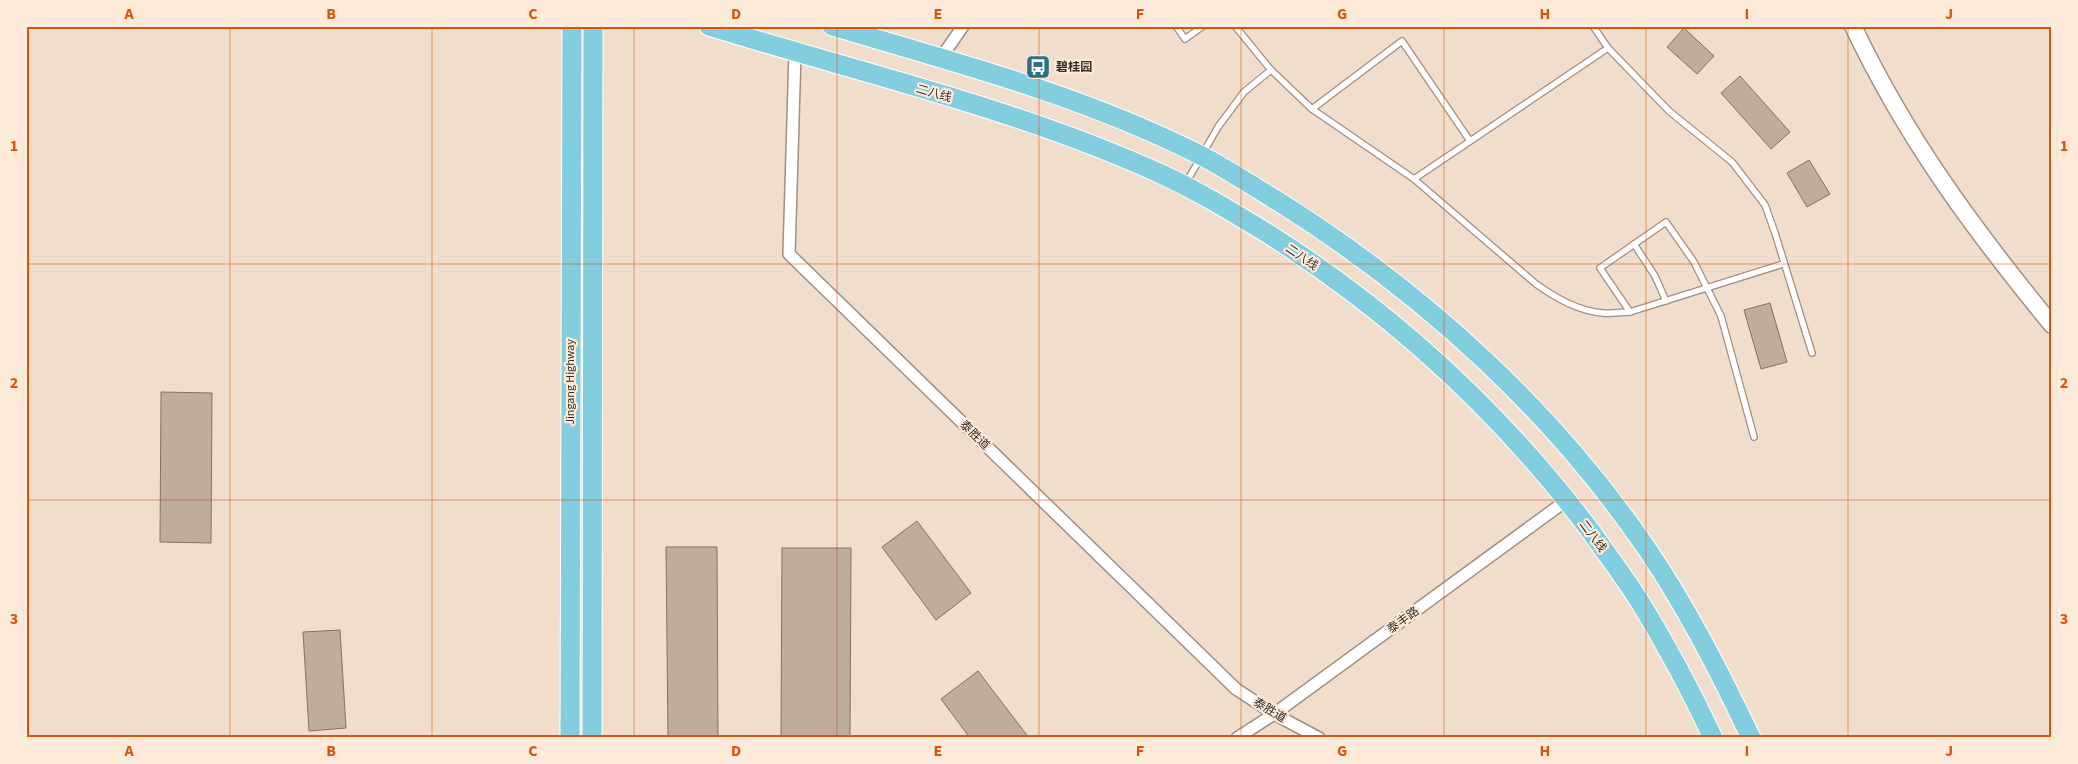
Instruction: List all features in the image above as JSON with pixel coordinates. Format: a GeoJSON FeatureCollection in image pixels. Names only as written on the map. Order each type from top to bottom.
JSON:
{"type":"FeatureCollection","features":[{"type":"Feature","properties":{"kind":"main road","name":"Jingang Highway"},"geometry":{"type":"LineString","coordinates":[[570,738],[572,26]]}},
{"type":"Feature","properties":{"kind":"main road","name":"Jingang Highway"},"geometry":{"type":"LineString","coordinates":[[592,738],[593,26]]}},
{"type":"Feature","properties":{"kind":"main road","name":"二八线"},"geometry":{"type":"LineString","coordinates":[[708,26],[795,53],[989,108],[1098,149],[1185,185],[1214,201],[1313,264],[1367,303],[1480,403],[1528,454],[1567,500],[1639,600],[1689,688],[1713,738]]}},
{"type":"Feature","properties":{"kind":"main road"},"geometry":{"type":"LineString","coordinates":[[832,26],[1005,77],[1087,106],[1202,156],[1231,172],[1336,239],[1403,288],[1459,337],[1550,426],[1599,484],[1649,553],[1708,651],[1751,738]]}},
{"type":"Feature","properties":{"kind":"street"},"geometry":{"type":"LineString","coordinates":[[941,58],[962,26]]}},
{"type":"Feature","properties":{"kind":"street"},"geometry":{"type":"LineString","coordinates":[[1853,26],[1889,98],[1924,157],[1994,255],[2052,325]]}},
{"type":"Feature","properties":{"kind":"street"},"geometry":{"type":"LineString","coordinates":[[1862,26],[1890,82],[1952,183],[2002,249],[2052,310]]}},
{"type":"Feature","properties":{"kind":"street","name":"泰胜道"},"geometry":{"type":"LineString","coordinates":[[795,53],[789,254],[1236,689],[1274,714],[1319,738]]}},
{"type":"Feature","properties":{"kind":"street","name":"泰丰路"},"geometry":{"type":"LineString","coordinates":[[1237,738],[1274,714],[1567,500]]}},
{"type":"Feature","properties":{"kind":"lane"},"geometry":{"type":"LineString","coordinates":[[1176,26],[1185,39],[1203,26]]}},
{"type":"Feature","properties":{"kind":"lane"},"geometry":{"type":"LineString","coordinates":[[1236,26],[1271,70],[1312,109],[1414,179],[1536,284],[1556,298],[1581,308],[1604,314],[1630,312],[1784,264]]}},
{"type":"Feature","properties":{"kind":"lane"},"geometry":{"type":"LineString","coordinates":[[1593,26],[1608,48],[1669,111],[1732,162],[1765,205],[1812,353]]}},
{"type":"Feature","properties":{"kind":"lane"},"geometry":{"type":"LineString","coordinates":[[1312,109],[1402,41],[1470,141]]}},
{"type":"Feature","properties":{"kind":"lane"},"geometry":{"type":"LineString","coordinates":[[1414,179],[1608,48]]}},
{"type":"Feature","properties":{"kind":"lane"},"geometry":{"type":"LineString","coordinates":[[1185,185],[1218,126],[1244,92],[1271,70]]}},
{"type":"Feature","properties":{"kind":"lane"},"geometry":{"type":"LineString","coordinates":[[1630,312],[1600,268],[1666,222],[1694,262],[1721,316],[1754,437]]}},
{"type":"Feature","properties":{"kind":"lane"},"geometry":{"type":"LineString","coordinates":[[1634,244],[1655,276],[1666,301]]}},
{"type":"Feature","properties":{"kind":"building"},"geometry":{"type":"Polygon","coordinates":[[[1684,28],[1714,56],[1697,74],[1667,47],[1684,28]]]}},
{"type":"Feature","properties":{"kind":"building"},"geometry":{"type":"Polygon","coordinates":[[[1740,76],[1790,132],[1771,149],[1721,93],[1740,76]]]}},
{"type":"Feature","properties":{"kind":"building"},"geometry":{"type":"Polygon","coordinates":[[[1809,160],[1830,194],[1807,207],[1787,173],[1809,160]]]}},
{"type":"Feature","properties":{"kind":"building"},"geometry":{"type":"Polygon","coordinates":[[[1770,303],[1787,362],[1761,369],[1744,310],[1770,303]]]}},
{"type":"Feature","properties":{"kind":"building"},"geometry":{"type":"Polygon","coordinates":[[[161,392],[212,393],[211,543],[160,542],[161,392]]]}},
{"type":"Feature","properties":{"kind":"building"},"geometry":{"type":"Polygon","coordinates":[[[917,521],[971,593],[936,620],[882,547],[917,521]]]}},
{"type":"Feature","properties":{"kind":"building"},"geometry":{"type":"Polygon","coordinates":[[[666,547],[717,547],[718,738],[668,738],[666,547]]]}},
{"type":"Feature","properties":{"kind":"building"},"geometry":{"type":"Polygon","coordinates":[[[782,548],[851,548],[850,738],[781,738],[782,548]]]}},
{"type":"Feature","properties":{"kind":"building"},"geometry":{"type":"Polygon","coordinates":[[[340,630],[346,728],[309,731],[303,632],[340,630]]]}},
{"type":"Feature","properties":{"kind":"building"},"geometry":{"type":"Polygon","coordinates":[[[978,671],[1029,738],[970,738],[941,699],[978,671]]]}},
{"type":"Feature","properties":{"kind":"place","name":"碧桂园"},"geometry":{"type":"Point","coordinates":[1038,67]}}]}
